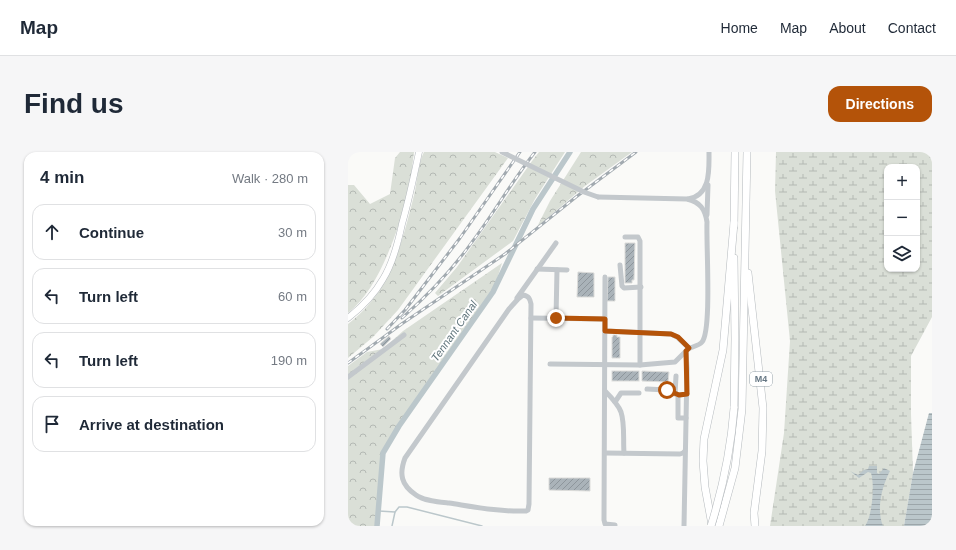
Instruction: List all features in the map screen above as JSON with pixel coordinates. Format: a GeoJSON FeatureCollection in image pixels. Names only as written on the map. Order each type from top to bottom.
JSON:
{"type":"FeatureCollection","features":[{"type":"Feature","properties":{"kind":"highway"},"geometry":{"type":"LineString","coordinates":[[712,526],[722,491],[732,435],[734,408],[735,152]]}},
{"type":"Feature","properties":{"kind":"highway","name":"M4"},"geometry":{"type":"LineString","coordinates":[[719,526],[735,468],[742,410],[747,152]]}},
{"type":"Feature","properties":{"kind":"highway"},"geometry":{"type":"LineString","coordinates":[[712,526],[707,501],[703,461],[704,439],[723,350],[734,223]]}},
{"type":"Feature","properties":{"kind":"highway","name":"M4"},"geometry":{"type":"LineString","coordinates":[[745,232],[748,274],[763,408],[763,431],[754,513],[755,526]]}},
{"type":"Feature","properties":{"kind":"main road"},"geometry":{"type":"LineString","coordinates":[[348,318],[362,308],[384,279],[398,242],[419,152]]}},
{"type":"Feature","properties":{"kind":"lane"},"geometry":{"type":"LineString","coordinates":[[502,152],[584,192],[598,197],[687,199],[693,198],[699,194],[708,182]]}},
{"type":"Feature","properties":{"kind":"lane"},"geometry":{"type":"LineString","coordinates":[[550,364],[640,365],[675,362],[687,349],[702,342],[707,324],[709,152]]}},
{"type":"Feature","properties":{"kind":"lane"},"geometry":{"type":"LineString","coordinates":[[687,199],[699,203],[706,213],[707,222]]}},
{"type":"Feature","properties":{"kind":"lane"},"geometry":{"type":"LineString","coordinates":[[625,237],[638,237],[640,241],[640,365]]}},
{"type":"Feature","properties":{"kind":"lane"},"geometry":{"type":"LineString","coordinates":[[513,303],[520,296],[527,296],[530,299],[531,304],[528,510],[503,512],[436,501],[417,496],[402,478],[402,468],[405,458],[513,303],[556,243]]}},
{"type":"Feature","properties":{"kind":"lane"},"geometry":{"type":"LineString","coordinates":[[620,265],[622,286],[624,288],[641,287]]}},
{"type":"Feature","properties":{"kind":"lane"},"geometry":{"type":"LineString","coordinates":[[537,269],[567,270]]}},
{"type":"Feature","properties":{"kind":"lane"},"geometry":{"type":"LineString","coordinates":[[556,318],[557,270]]}},
{"type":"Feature","properties":{"kind":"lane"},"geometry":{"type":"LineString","coordinates":[[605,277],[606,365],[604,522],[605,524],[615,524]]}},
{"type":"Feature","properties":{"kind":"lane"},"geometry":{"type":"LineString","coordinates":[[531,318],[605,319]]}},
{"type":"Feature","properties":{"kind":"lane"},"geometry":{"type":"LineString","coordinates":[[605,331],[674,335],[687,349],[684,526]]}},
{"type":"Feature","properties":{"kind":"lane"},"geometry":{"type":"LineString","coordinates":[[348,377],[404,335]]}},
{"type":"Feature","properties":{"kind":"lane"},"geometry":{"type":"LineString","coordinates":[[676,376],[678,418],[686,418]]}},
{"type":"Feature","properties":{"kind":"lane"},"geometry":{"type":"LineString","coordinates":[[647,389],[667,390],[677,394],[687,394]]}},
{"type":"Feature","properties":{"kind":"lane"},"geometry":{"type":"LineString","coordinates":[[605,391],[615,402],[620,411],[622,418],[624,453]]}},
{"type":"Feature","properties":{"kind":"lane"},"geometry":{"type":"LineString","coordinates":[[615,402],[621,393],[639,393]]}},
{"type":"Feature","properties":{"kind":"lane"},"geometry":{"type":"LineString","coordinates":[[605,453],[680,454],[685,451]]}},
{"type":"Feature","properties":{"kind":"green space"},"geometry":{"type":"Polygon","coordinates":[[[400,152],[414,152],[408,192],[398,228],[377,276],[359,303],[348,313],[348,185],[354,185],[370,204],[390,194],[395,158],[400,152]]]}},
{"type":"Feature","properties":{"kind":"green space"},"geometry":{"type":"Polygon","coordinates":[[[424,152],[495,152],[508,158],[398,310],[373,337],[348,358],[348,324],[363,311],[375,297],[393,264],[406,228],[415,191],[419,165],[424,152]]]}},
{"type":"Feature","properties":{"kind":"green space"},"geometry":{"type":"Polygon","coordinates":[[[539,152],[565,152],[535,199],[513,241],[438,296],[435,293],[457,267],[539,152]]]}},
{"type":"Feature","properties":{"kind":"green space"},"geometry":{"type":"Polygon","coordinates":[[[581,152],[632,152],[585,186],[537,227],[550,201],[581,152]]]}},
{"type":"Feature","properties":{"kind":"green space"},"geometry":{"type":"Polygon","coordinates":[[[776,152],[932,152],[932,317],[911,356],[913,473],[904,526],[770,526],[784,433],[790,341],[775,191],[776,152]]]}},
{"type":"Feature","properties":{"kind":"green space"},"geometry":{"type":"Polygon","coordinates":[[[502,263],[493,292],[399,426],[383,453],[377,526],[348,526],[348,366],[367,352],[383,349],[403,331],[502,263]]]}},
{"type":"Feature","properties":{"kind":"shaded area"},"geometry":{"type":"Polygon","coordinates":[[[929,413],[932,413],[932,526],[904,526],[913,473],[929,413]]]}},
{"type":"Feature","properties":{"kind":"shaded area"},"geometry":{"type":"Polygon","coordinates":[[[869,466],[877,466],[877,473],[879,474],[884,468],[890,471],[882,491],[880,505],[883,526],[865,526],[872,501],[873,485],[871,473],[868,472],[859,478],[850,471],[858,475],[864,470],[868,469],[869,466]]]}},
{"type":"Feature","properties":{"kind":"building"},"geometry":{"type":"Polygon","coordinates":[[[625,243],[635,243],[634,280],[632,280],[632,283],[625,283],[625,243]]]}},
{"type":"Feature","properties":{"kind":"building"},"geometry":{"type":"Polygon","coordinates":[[[578,272],[594,273],[594,297],[577,297],[578,272]]]}},
{"type":"Feature","properties":{"kind":"building"},"geometry":{"type":"Polygon","coordinates":[[[608,277],[615,277],[615,301],[607,301],[608,277]]]}},
{"type":"Feature","properties":{"kind":"building"},"geometry":{"type":"Polygon","coordinates":[[[613,335],[620,337],[620,358],[612,358],[613,335]]]}},
{"type":"Feature","properties":{"kind":"building"},"geometry":{"type":"Polygon","coordinates":[[[389,336],[391,339],[383,347],[380,344],[389,336]]]}},
{"type":"Feature","properties":{"kind":"building"},"geometry":{"type":"Polygon","coordinates":[[[612,371],[639,371],[639,381],[612,381],[612,371]]]}},
{"type":"Feature","properties":{"kind":"building"},"geometry":{"type":"Polygon","coordinates":[[[642,371],[669,372],[668,382],[642,381],[642,371]]]}},
{"type":"Feature","properties":{"kind":"building"},"geometry":{"type":"Polygon","coordinates":[[[549,478],[590,478],[590,491],[549,490],[549,478]]]}},
{"type":"Feature","properties":{"kind":"waterway","name":"Tennant Canal"},"geometry":{"type":"LineString","coordinates":[[377,526],[383,453],[399,426],[493,292],[533,209],[570,152]]}},
{"type":"Feature","properties":{"kind":"waterway"},"geometry":{"type":"LineString","coordinates":[[392,526],[395,512],[399,507],[407,507],[482,526]]}},
{"type":"Feature","properties":{"kind":"waterway"},"geometry":{"type":"LineString","coordinates":[[379,511],[395,512]]}},
{"type":"Feature","properties":{"kind":"railway"},"geometry":{"type":"LineString","coordinates":[[387,329],[405,310],[460,238],[520,152]]}},
{"type":"Feature","properties":{"kind":"railway"},"geometry":{"type":"LineString","coordinates":[[402,318],[448,272],[480,231],[535,152]]}},
{"type":"Feature","properties":{"kind":"railway"},"geometry":{"type":"LineString","coordinates":[[348,363],[403,323],[505,254],[576,197],[636,152]]}},
{"type":"Feature","properties":{"kind":"route"},"geometry":{"type":"LineString","coordinates":[[556,318],[605,319],[605,331],[671,334],[678,337],[689,348],[686,351],[687,394],[679,395],[667,390]]}}]}
